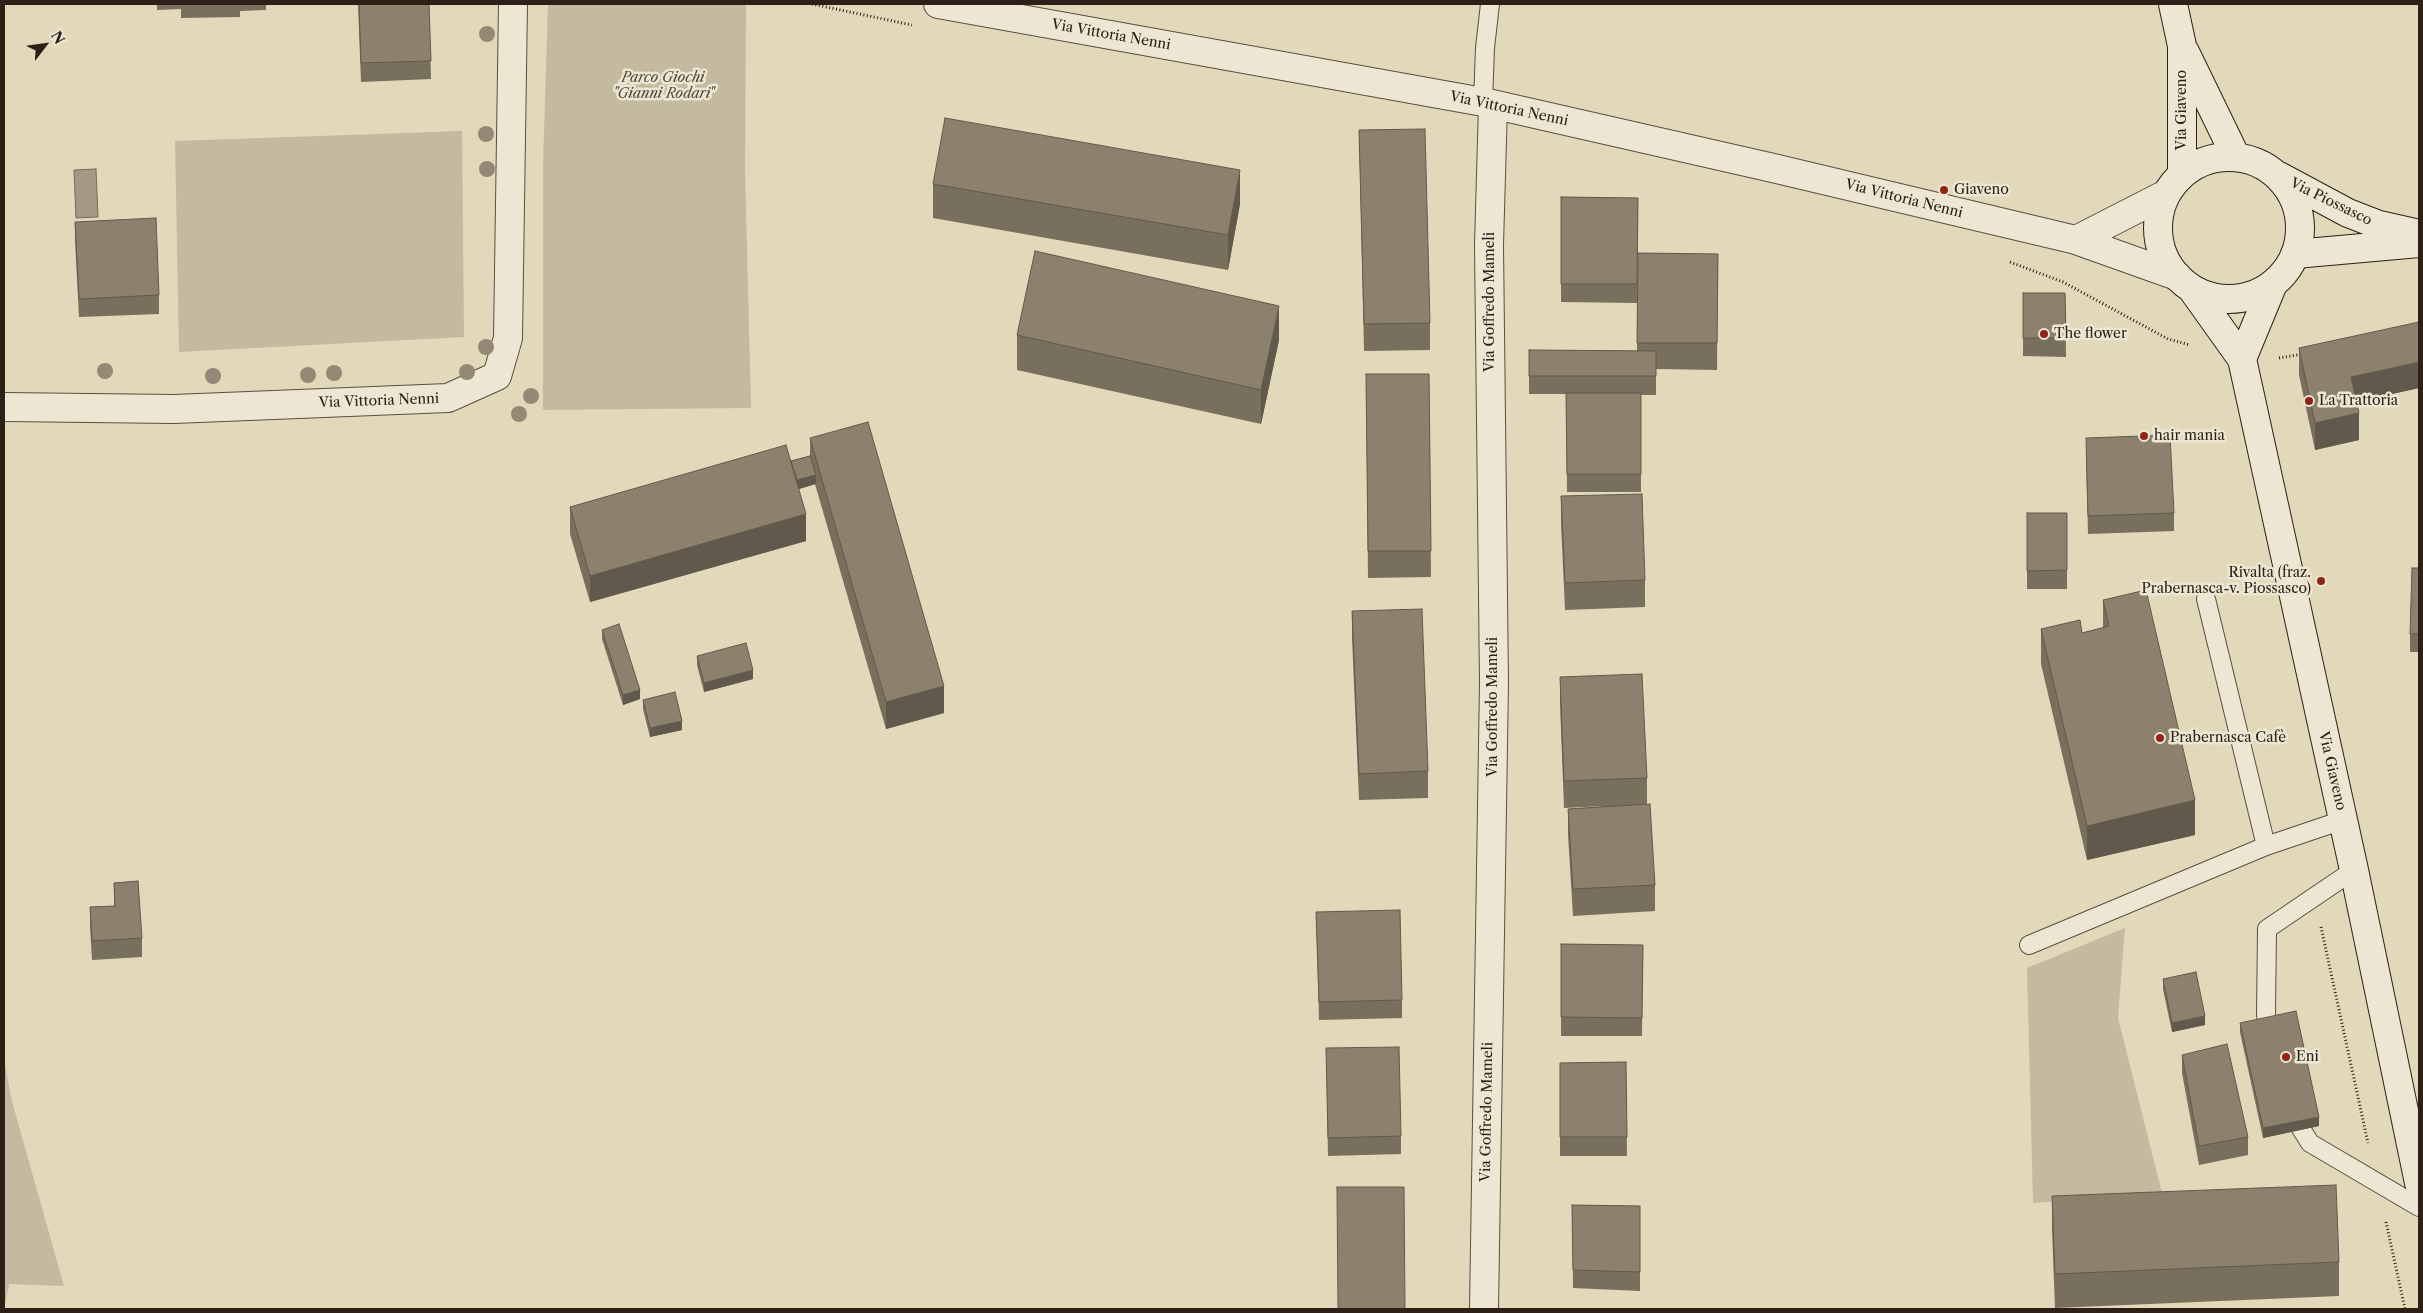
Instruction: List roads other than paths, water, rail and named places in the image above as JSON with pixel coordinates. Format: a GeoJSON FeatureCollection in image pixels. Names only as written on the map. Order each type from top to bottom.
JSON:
{"type":"FeatureCollection","features":[{"type":"Feature","properties":{"kind":"street","name":"Via Vittoria Nenni"},"geometry":{"type":"LineString","coordinates":[[4,406],[174,409],[448,398],[497,376],[508,338],[513,4]]}},
{"type":"Feature","properties":{"kind":"street","name":"Via Vittoria Nenni"},"geometry":{"type":"LineString","coordinates":[[938,4],[1488,104],[1774,168],[2076,240],[2184,282]]}},
{"type":"Feature","properties":{"kind":"street","name":"Via Giaveno"},"geometry":{"type":"LineString","coordinates":[[2173,4],[2182,46],[2236,157]]}},
{"type":"Feature","properties":{"kind":"street","name":"Via Giaveno"},"geometry":{"type":"LineString","coordinates":[[2182,46],[2174,184],[2159,215],[2158,237],[2165,258],[2242,359],[2354,870],[2419,1183]]}},
{"type":"Feature","properties":{"kind":"street","name":"Via Goffredo Mameli"},"geometry":{"type":"LineString","coordinates":[[1484,1309],[1494,682],[1488,104]]}},
{"type":"Feature","properties":{"kind":"street","name":"Via Giaveno"},"geometry":{"type":"LineString","coordinates":[[2174,184],[2199,163],[2217,157],[2236,157],[2255,162],[2273,172],[2286,185],[2294,201],[2299,218],[2299,236],[2295,254],[2286,270],[2273,284],[2254,294],[2233,299],[2212,297],[2184,282]]}},
{"type":"Feature","properties":{"kind":"street","name":"Via Piossasco"},"geometry":{"type":"LineString","coordinates":[[2273,172],[2348,213],[2379,225],[2419,234]]}},
{"type":"Feature","properties":{"kind":"street"},"geometry":{"type":"LineString","coordinates":[[2076,240],[2174,184]]}},
{"type":"Feature","properties":{"kind":"street","name":"Via Piossasco"},"geometry":{"type":"LineString","coordinates":[[2295,254],[2419,243]]}},
{"type":"Feature","properties":{"kind":"street","name":"Via Giaveno"},"geometry":{"type":"LineString","coordinates":[[2242,359],[2273,284]]}},
{"type":"Feature","properties":{"kind":"lane"},"geometry":{"type":"LineString","coordinates":[[1488,104],[1484,48],[1490,4]]}},
{"type":"Feature","properties":{"kind":"lane"},"geometry":{"type":"LineString","coordinates":[[2206,600],[2266,846]]}},
{"type":"Feature","properties":{"kind":"lane"},"geometry":{"type":"LineString","coordinates":[[2029,945],[2266,846],[2343,820]]}},
{"type":"Feature","properties":{"kind":"lane"},"geometry":{"type":"LineString","coordinates":[[2274,1054],[2266,1015],[2267,929],[2354,870]]}},
{"type":"Feature","properties":{"kind":"lane"},"geometry":{"type":"LineString","coordinates":[[2282,1093],[2285,1103],[2310,1143],[2419,1207]]}},
{"type":"Feature","properties":{"kind":"place","name":"Giaveno"},"geometry":{"type":"Point","coordinates":[1944,190]}},
{"type":"Feature","properties":{"kind":"place","name":"The flower"},"geometry":{"type":"Point","coordinates":[2044,334]}},
{"type":"Feature","properties":{"kind":"place","name":"La Trattoria"},"geometry":{"type":"Point","coordinates":[2309,401]}},
{"type":"Feature","properties":{"kind":"place","name":"hair mania"},"geometry":{"type":"Point","coordinates":[2144,436]}},
{"type":"Feature","properties":{"kind":"place","name":"Rivalta (fraz. Prabernasca-v. Piossasco)"},"geometry":{"type":"Point","coordinates":[2321,581]}},
{"type":"Feature","properties":{"kind":"place","name":"Prabernasca Cafè"},"geometry":{"type":"Point","coordinates":[2160,738]}},
{"type":"Feature","properties":{"kind":"place","name":"Eni"},"geometry":{"type":"Point","coordinates":[2286,1057]}},
{"type":"Feature","properties":{"kind":"park label","name":"Parco Giochi \"Gianni Rodari\""},"geometry":{"type":"Point","coordinates":[663,86]}}]}
